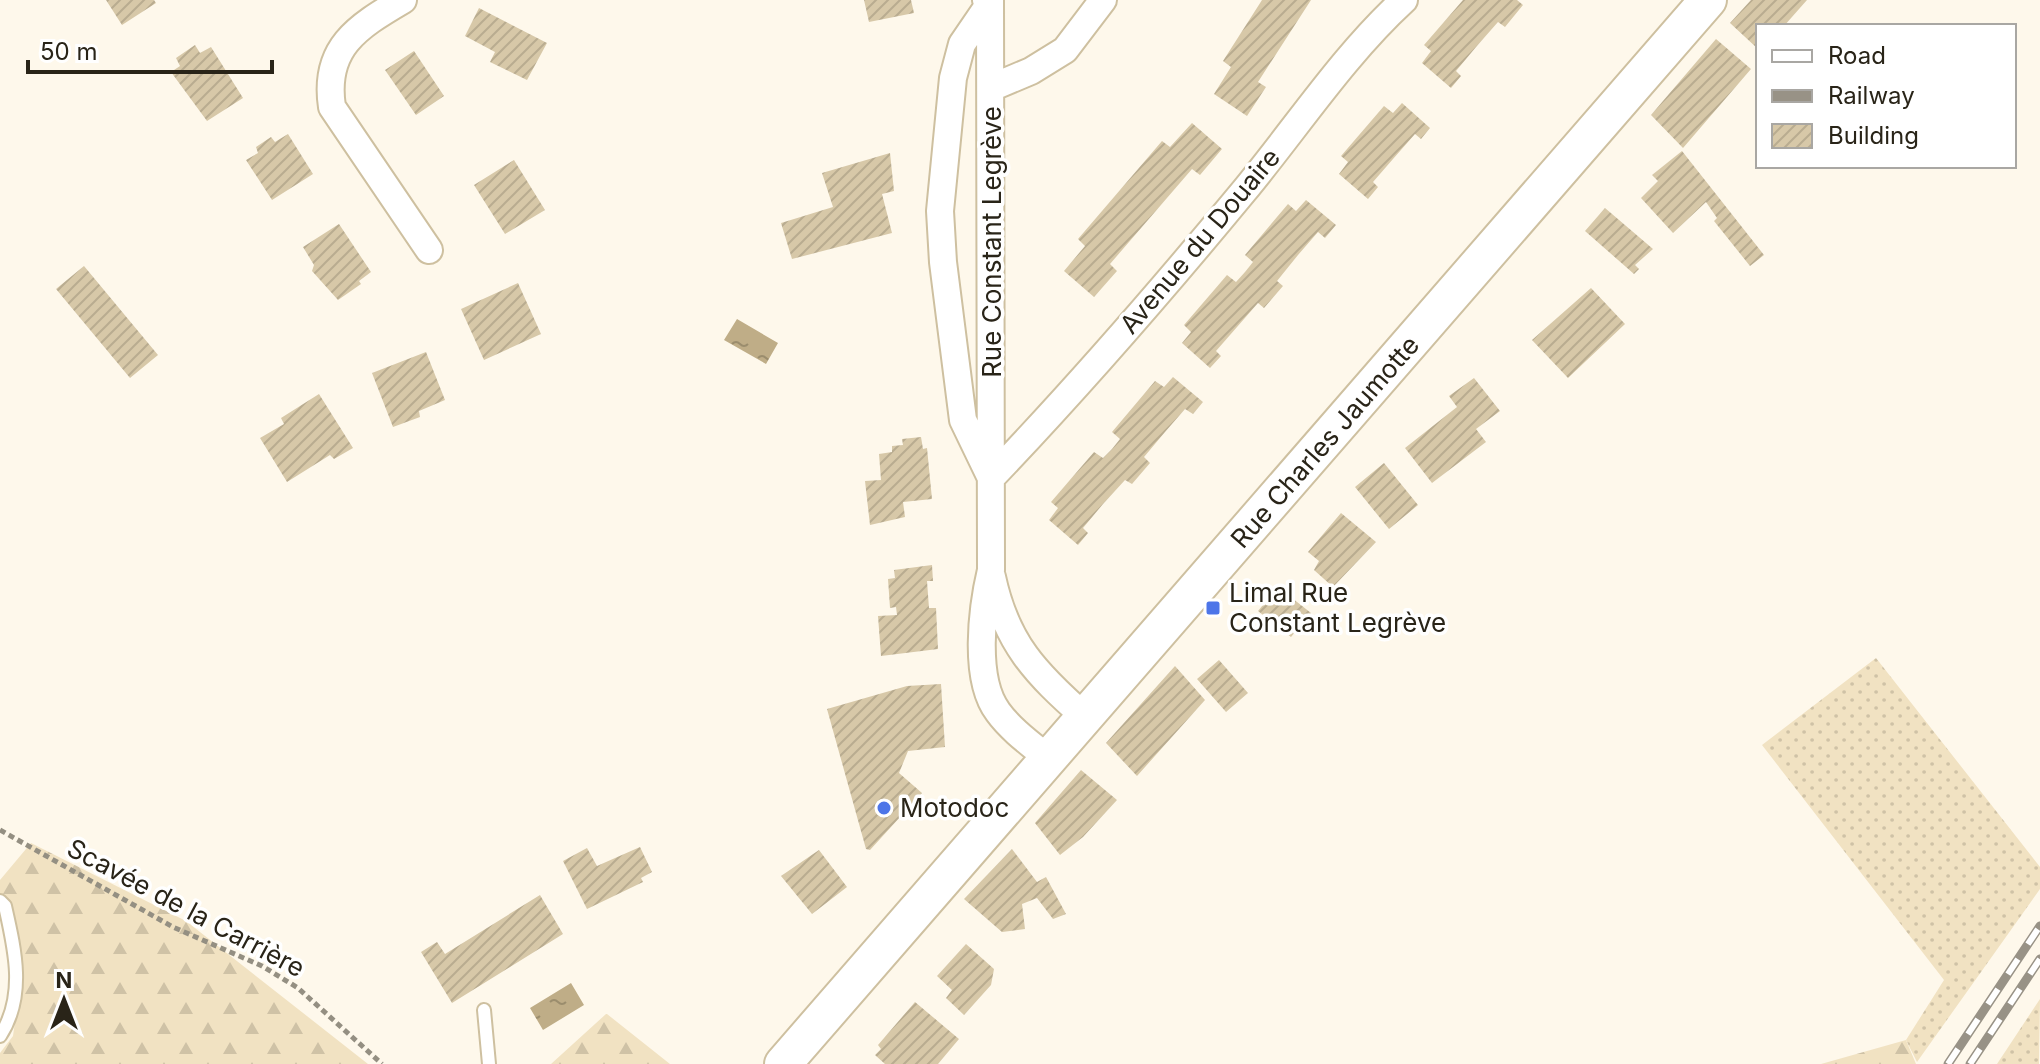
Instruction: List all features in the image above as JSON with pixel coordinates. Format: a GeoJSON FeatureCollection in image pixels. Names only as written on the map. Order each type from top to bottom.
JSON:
{"type":"FeatureCollection","features":[{"type":"Feature","properties":{"kind":"main road","name":"Rue Charles Jaumotte"},"geometry":{"type":"LineString","coordinates":[[783,1064],[1708,0]]}},
{"type":"Feature","properties":{"kind":"street"},"geometry":{"type":"LineString","coordinates":[[403,0],[374,17],[343,44],[328,79],[332,107],[429,250]]}},
{"type":"Feature","properties":{"kind":"street"},"geometry":{"type":"LineString","coordinates":[[993,87],[1031,71],[1065,50],[1103,0]]}},
{"type":"Feature","properties":{"kind":"street"},"geometry":{"type":"LineString","coordinates":[[1373,28],[1382,0]]}},
{"type":"Feature","properties":{"kind":"street","name":"Avenue du Douaire"},"geometry":{"type":"LineString","coordinates":[[991,478],[1057,409],[1244,191],[1373,28],[1404,0]]}},
{"type":"Feature","properties":{"kind":"street","name":"Rue Constant Legrève"},"geometry":{"type":"LineString","coordinates":[[988,2],[993,87],[991,570],[997,597],[1018,648],[1040,676],[1085,717]]}},
{"type":"Feature","properties":{"kind":"street","name":"Rue Constant Legrève"},"geometry":{"type":"LineString","coordinates":[[988,2],[962,44],[953,78],[940,211],[943,262],[963,420],[991,478]]}},
{"type":"Feature","properties":{"kind":"street","name":"Rue Constant Legrève"},"geometry":{"type":"LineString","coordinates":[[991,570],[984,601],[983,652],[987,690],[997,712],[1049,759]]}},
{"type":"Feature","properties":{"kind":"lane"},"geometry":{"type":"LineString","coordinates":[[0,901],[5,906],[18,964],[11,1019],[0,1036]]}},
{"type":"Feature","properties":{"kind":"lane"},"geometry":{"type":"LineString","coordinates":[[484,1010],[489,1064]]}},
{"type":"Feature","properties":{"kind":"path","name":"Scavée de la Carrière"},"geometry":{"type":"LineString","coordinates":[[0,830],[173,927],[262,966],[298,988],[382,1064]]}},
{"type":"Feature","properties":{"kind":"green space"},"geometry":{"type":"Polygon","coordinates":[[[1876,658],[2040,867],[2040,889],[1917,1062],[1906,1040],[1944,980],[1762,745],[1876,658]]]}},
{"type":"Feature","properties":{"kind":"green space"},"geometry":{"type":"Polygon","coordinates":[[[31,843],[186,921],[368,1064],[0,1064],[0,1053],[13,1036],[18,1000],[0,908],[0,880],[31,843]]]}},
{"type":"Feature","properties":{"kind":"green space"},"geometry":{"type":"Polygon","coordinates":[[[2040,999],[2039,1064],[1997,1064],[2040,999]]]}},
{"type":"Feature","properties":{"kind":"green space"},"geometry":{"type":"Polygon","coordinates":[[[607,1014],[670,1064],[551,1064],[607,1014]]]}},
{"type":"Feature","properties":{"kind":"green space"},"geometry":{"type":"Polygon","coordinates":[[[1906,1040],[1916,1064],[1821,1064],[1906,1040]]]}},
{"type":"Feature","properties":{"kind":"water"},"geometry":{"type":"Polygon","coordinates":[[[737,319],[778,343],[766,364],[724,340],[737,319]]]}},
{"type":"Feature","properties":{"kind":"water"},"geometry":{"type":"Polygon","coordinates":[[[571,983],[584,1005],[543,1030],[530,1008],[571,983]]]}},
{"type":"Feature","properties":{"kind":"building"},"geometry":{"type":"Polygon","coordinates":[[[106,0],[154,0],[156,3],[122,25],[106,0]]]}},
{"type":"Feature","properties":{"kind":"building"},"geometry":{"type":"Polygon","coordinates":[[[864,0],[911,0],[914,13],[869,22],[864,0]]]}},
{"type":"Feature","properties":{"kind":"building"},"geometry":{"type":"Polygon","coordinates":[[[1262,0],[1311,0],[1258,82],[1266,87],[1247,116],[1214,94],[1231,67],[1223,61],[1262,0]]]}},
{"type":"Feature","properties":{"kind":"building"},"geometry":{"type":"Polygon","coordinates":[[[1463,0],[1517,0],[1523,5],[1505,27],[1498,22],[1476,47],[1456,71],[1461,76],[1451,88],[1422,63],[1431,51],[1424,45],[1463,0]]]}},
{"type":"Feature","properties":{"kind":"building"},"geometry":{"type":"Polygon","coordinates":[[[1751,0],[1807,0],[1786,24],[1756,24],[1756,47],[1730,23],[1751,0]]]}},
{"type":"Feature","properties":{"kind":"building"},"geometry":{"type":"Polygon","coordinates":[[[479,8],[547,43],[527,80],[490,62],[495,52],[465,36],[479,8]]]}},
{"type":"Feature","properties":{"kind":"building"},"geometry":{"type":"Polygon","coordinates":[[[1716,39],[1751,69],[1683,148],[1651,115],[1716,39]]]}},
{"type":"Feature","properties":{"kind":"building"},"geometry":{"type":"Polygon","coordinates":[[[195,45],[200,53],[211,47],[243,98],[207,121],[171,72],[180,66],[176,58],[195,45]]]}},
{"type":"Feature","properties":{"kind":"building"},"geometry":{"type":"Polygon","coordinates":[[[414,51],[444,96],[416,115],[385,70],[414,51]]]}},
{"type":"Feature","properties":{"kind":"building"},"geometry":{"type":"Polygon","coordinates":[[[1402,103],[1430,128],[1421,139],[1415,134],[1393,159],[1373,182],[1378,187],[1368,199],[1339,174],[1348,162],[1341,156],[1384,106],[1393,113],[1402,103]]]}},
{"type":"Feature","properties":{"kind":"building"},"geometry":{"type":"Polygon","coordinates":[[[1192,123],[1222,149],[1200,175],[1192,169],[1110,264],[1117,271],[1094,297],[1064,271],[1085,246],[1078,239],[1162,141],[1170,147],[1192,123]]]}},
{"type":"Feature","properties":{"kind":"building"},"geometry":{"type":"Polygon","coordinates":[[[288,134],[313,174],[272,200],[246,160],[258,153],[256,147],[271,137],[275,142],[288,134]]]}},
{"type":"Feature","properties":{"kind":"building"},"geometry":{"type":"Polygon","coordinates":[[[1682,151],[1764,255],[1750,266],[1714,221],[1717,218],[1706,202],[1673,233],[1641,198],[1658,181],[1652,175],[1682,151]]]}},
{"type":"Feature","properties":{"kind":"building"},"geometry":{"type":"Polygon","coordinates":[[[890,153],[894,191],[882,194],[892,233],[792,259],[781,223],[833,207],[822,173],[890,153]]]}},
{"type":"Feature","properties":{"kind":"building"},"geometry":{"type":"Polygon","coordinates":[[[514,160],[545,210],[505,234],[474,185],[514,160]]]}},
{"type":"Feature","properties":{"kind":"building"},"geometry":{"type":"Polygon","coordinates":[[[1306,200],[1336,225],[1325,238],[1318,232],[1277,281],[1283,286],[1264,308],[1258,303],[1216,351],[1221,356],[1210,368],[1182,343],[1191,332],[1184,325],[1227,275],[1236,282],[1245,272],[1253,262],[1245,255],[1288,204],[1296,211],[1306,200]]]}},
{"type":"Feature","properties":{"kind":"building"},"geometry":{"type":"Polygon","coordinates":[[[1605,208],[1653,249],[1635,265],[1639,269],[1634,274],[1585,231],[1605,208]]]}},
{"type":"Feature","properties":{"kind":"building"},"geometry":{"type":"Polygon","coordinates":[[[339,224],[371,272],[359,281],[361,284],[338,300],[312,271],[314,265],[303,247],[339,224]]]}},
{"type":"Feature","properties":{"kind":"building"},"geometry":{"type":"Polygon","coordinates":[[[84,266],[158,355],[130,378],[56,289],[84,266]]]}},
{"type":"Feature","properties":{"kind":"building"},"geometry":{"type":"Polygon","coordinates":[[[518,283],[541,334],[484,360],[461,309],[518,283]]]}},
{"type":"Feature","properties":{"kind":"building"},"geometry":{"type":"Polygon","coordinates":[[[1591,288],[1625,324],[1568,378],[1532,340],[1591,288]]]}},
{"type":"Feature","properties":{"kind":"building"},"geometry":{"type":"Polygon","coordinates":[[[426,352],[445,400],[419,411],[420,417],[393,427],[372,373],[426,352]]]}},
{"type":"Feature","properties":{"kind":"building"},"geometry":{"type":"Polygon","coordinates":[[[1173,377],[1203,402],[1193,414],[1185,409],[1144,457],[1150,463],[1132,484],[1125,480],[1083,528],[1088,533],[1078,545],[1049,520],[1058,508],[1051,502],[1094,452],[1103,458],[1112,449],[1120,439],[1112,432],[1155,381],[1164,387],[1173,377]]]}},
{"type":"Feature","properties":{"kind":"building"},"geometry":{"type":"Polygon","coordinates":[[[1474,378],[1500,411],[1476,429],[1486,442],[1432,483],[1405,448],[1457,407],[1449,396],[1474,378]]]}},
{"type":"Feature","properties":{"kind":"building"},"geometry":{"type":"Polygon","coordinates":[[[319,394],[353,448],[334,459],[330,455],[287,482],[260,438],[284,424],[281,418],[319,394]]]}},
{"type":"Feature","properties":{"kind":"building"},"geometry":{"type":"Polygon","coordinates":[[[921,437],[923,449],[927,448],[932,499],[903,502],[905,517],[870,525],[865,481],[881,480],[879,454],[892,452],[892,446],[903,445],[902,439],[921,437]]]}},
{"type":"Feature","properties":{"kind":"building"},"geometry":{"type":"Polygon","coordinates":[[[1384,463],[1418,505],[1389,529],[1355,487],[1384,463]]]}},
{"type":"Feature","properties":{"kind":"building"},"geometry":{"type":"Polygon","coordinates":[[[1341,513],[1376,542],[1333,587],[1314,570],[1319,561],[1308,552],[1341,513]]]}},
{"type":"Feature","properties":{"kind":"building"},"geometry":{"type":"Polygon","coordinates":[[[932,565],[933,581],[927,581],[929,608],[936,608],[938,649],[881,656],[878,616],[897,615],[896,607],[890,608],[888,579],[895,578],[894,570],[932,565]]]}},
{"type":"Feature","properties":{"kind":"building"},"geometry":{"type":"Polygon","coordinates":[[[1278,587],[1311,613],[1291,637],[1258,611],[1278,587]]]}},
{"type":"Feature","properties":{"kind":"building"},"geometry":{"type":"Polygon","coordinates":[[[1219,660],[1248,693],[1226,712],[1197,679],[1219,660]]]}},
{"type":"Feature","properties":{"kind":"building"},"geometry":{"type":"Polygon","coordinates":[[[1175,666],[1205,700],[1137,776],[1106,743],[1175,666]]]}},
{"type":"Feature","properties":{"kind":"building"},"geometry":{"type":"Polygon","coordinates":[[[941,684],[945,747],[908,751],[899,773],[922,793],[870,850],[866,849],[827,709],[907,686],[941,684]]]}},
{"type":"Feature","properties":{"kind":"building"},"geometry":{"type":"Polygon","coordinates":[[[1081,770],[1117,800],[1083,837],[1060,855],[1035,823],[1081,770]]]}},
{"type":"Feature","properties":{"kind":"building"},"geometry":{"type":"Polygon","coordinates":[[[640,847],[652,872],[641,878],[643,882],[587,909],[563,861],[587,848],[597,866],[640,847]]]}},
{"type":"Feature","properties":{"kind":"building"},"geometry":{"type":"Polygon","coordinates":[[[1012,849],[1037,882],[1046,877],[1066,914],[1053,919],[1037,898],[1022,904],[1025,929],[1002,932],[964,899],[1012,849]]]}},
{"type":"Feature","properties":{"kind":"building"},"geometry":{"type":"Polygon","coordinates":[[[819,850],[847,887],[812,914],[781,876],[819,850]]]}},
{"type":"Feature","properties":{"kind":"building"},"geometry":{"type":"Polygon","coordinates":[[[540,895],[563,934],[452,1003],[421,952],[437,942],[445,954],[540,895]]]}},
{"type":"Feature","properties":{"kind":"building"},"geometry":{"type":"Polygon","coordinates":[[[966,944],[994,969],[991,985],[964,1015],[946,998],[952,990],[937,976],[966,944]]]}},
{"type":"Feature","properties":{"kind":"building"},"geometry":{"type":"Polygon","coordinates":[[[915,1002],[959,1039],[938,1064],[885,1064],[875,1055],[881,1049],[878,1045],[915,1002]]]}},
{"type":"Feature","properties":{"kind":"railway"},"geometry":{"type":"LineString","coordinates":[[1948,1064],[2040,926]]}},
{"type":"Feature","properties":{"kind":"railway"},"geometry":{"type":"LineString","coordinates":[[1970,1064],[2040,959]]}},
{"type":"Feature","properties":{"kind":"place","name":"Limal Rue Constant Legrève"},"geometry":{"type":"Point","coordinates":[1213,608]}},
{"type":"Feature","properties":{"kind":"place","name":"Motodoc"},"geometry":{"type":"Point","coordinates":[884,808]}}]}
